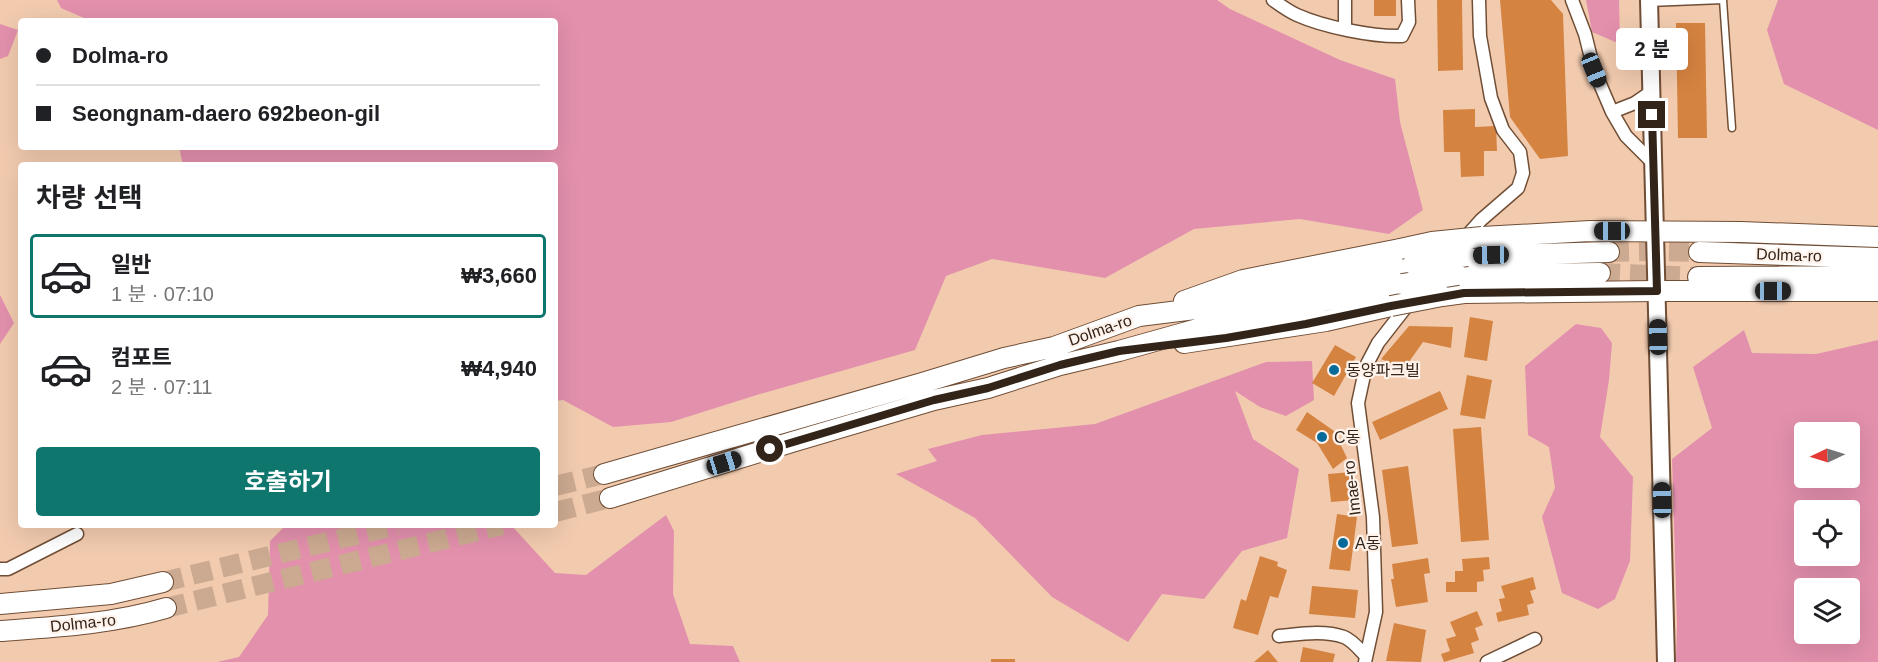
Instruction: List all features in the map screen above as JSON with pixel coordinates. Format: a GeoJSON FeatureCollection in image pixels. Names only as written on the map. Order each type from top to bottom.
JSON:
{"type":"FeatureCollection","features":[{"type":"Feature","properties":{"kind":"main road"},"geometry":{"type":"LineString","coordinates":[[1139,316],[1243,280],[1432,242],[1590,231],[1741,232],[1878,237]]}},
{"type":"Feature","properties":{"kind":"main road","name":"Dolma-ro"},"geometry":{"type":"LineString","coordinates":[[604,474],[1004,358],[1054,346],[1139,316],[1203,308],[1287,288],[1467,256],[1610,252]]}},
{"type":"Feature","properties":{"kind":"main road","name":"Dolma-ro"},"geometry":{"type":"LineString","coordinates":[[1699,252],[1878,258]]}},
{"type":"Feature","properties":{"kind":"main road","name":"Dolma-ro"},"geometry":{"type":"LineString","coordinates":[[610,498],[934,400],[988,388],[1060,365],[1248,315],[1402,284],[1458,276],[1600,273]]}},
{"type":"Feature","properties":{"kind":"main road","name":"Dolma-ro"},"geometry":{"type":"LineString","coordinates":[[1698,277],[1878,276]]}},
{"type":"Feature","properties":{"kind":"main road"},"geometry":{"type":"LineString","coordinates":[[1119,351],[1326,321],[1464,293],[1878,291]]}},
{"type":"Feature","properties":{"kind":"main road","name":"Dolma-ro"},"geometry":{"type":"LineString","coordinates":[[0,604],[111,594],[163,582]]}},
{"type":"Feature","properties":{"kind":"main road","name":"Dolma-ro"},"geometry":{"type":"LineString","coordinates":[[0,631],[134,618],[166,608]]}},
{"type":"Feature","properties":{"kind":"street"},"geometry":{"type":"LineString","coordinates":[[1345,0],[1345,29]]}},
{"type":"Feature","properties":{"kind":"street"},"geometry":{"type":"LineString","coordinates":[[1279,2],[1296,14],[1345,29],[1386,36],[1402,36],[1409,22],[1408,0]]}},
{"type":"Feature","properties":{"kind":"street","name":"Imae-ro"},"geometry":{"type":"LineString","coordinates":[[1366,659],[1376,612],[1372,517],[1358,403],[1366,366],[1378,343],[1429,278],[1481,220],[1518,188],[1523,173],[1520,152],[1503,130],[1491,98],[1480,36],[1479,0]]}},
{"type":"Feature","properties":{"kind":"street"},"geometry":{"type":"LineString","coordinates":[[1572,0],[1585,34],[1594,70],[1612,112],[1626,136],[1653,163]]}},
{"type":"Feature","properties":{"kind":"street"},"geometry":{"type":"LineString","coordinates":[[1649,2],[1666,662]]}},
{"type":"Feature","properties":{"kind":"street"},"geometry":{"type":"LineString","coordinates":[[1612,112],[1635,103],[1651,92]]}},
{"type":"Feature","properties":{"kind":"street"},"geometry":{"type":"LineString","coordinates":[[0,569],[8,568],[77,534]]}},
{"type":"Feature","properties":{"kind":"street"},"geometry":{"type":"LineString","coordinates":[[1279,636],[1330,634],[1346,637],[1366,659]]}},
{"type":"Feature","properties":{"kind":"street"},"geometry":{"type":"LineString","coordinates":[[1487,662],[1536,639]]}},
{"type":"Feature","properties":{"kind":"lane"},"geometry":{"type":"LineString","coordinates":[[1649,2],[1724,0],[1732,128]]}},
{"type":"Feature","properties":{"kind":"shaded area"},"geometry":{"type":"Polygon","coordinates":[[[57,0],[1217,0],[1230,9],[1340,60],[1395,79],[1400,122],[1423,210],[1389,234],[1300,219],[1194,229],[1105,278],[992,259],[946,276],[915,350],[671,422],[613,427],[563,400],[558,401],[558,162],[182,162],[180,150],[558,150],[558,18],[84,18],[61,8],[57,0]]]}},
{"type":"Feature","properties":{"kind":"shaded area"},"geometry":{"type":"Polygon","coordinates":[[[1586,0],[1619,0],[1620,44],[1592,32],[1586,0]]]}},
{"type":"Feature","properties":{"kind":"shaded area"},"geometry":{"type":"Polygon","coordinates":[[[1778,0],[1878,0],[1878,130],[1784,84],[1767,30],[1778,0]]]}},
{"type":"Feature","properties":{"kind":"shaded area"},"geometry":{"type":"Polygon","coordinates":[[[0,24],[18,30],[8,56],[0,59],[0,24]]]}},
{"type":"Feature","properties":{"kind":"shaded area"},"geometry":{"type":"Polygon","coordinates":[[[0,295],[14,323],[0,344],[0,295]]]}},
{"type":"Feature","properties":{"kind":"shaded area"},"geometry":{"type":"Polygon","coordinates":[[[1576,324],[1601,328],[1612,343],[1600,437],[1633,477],[1630,561],[1615,599],[1598,609],[1562,593],[1542,517],[1555,488],[1549,447],[1528,435],[1525,366],[1576,324]]]}},
{"type":"Feature","properties":{"kind":"shaded area"},"geometry":{"type":"Polygon","coordinates":[[[1744,330],[1752,353],[1816,354],[1878,340],[1878,662],[1676,662],[1672,459],[1712,428],[1693,367],[1744,330]]]}},
{"type":"Feature","properties":{"kind":"shaded area"},"geometry":{"type":"Polygon","coordinates":[[[1312,361],[1314,400],[1286,416],[1260,407],[1235,391],[1253,439],[1299,469],[1287,538],[1242,551],[1204,599],[1162,594],[1128,642],[1052,597],[975,518],[896,474],[937,461],[928,449],[982,435],[1095,424],[1266,362],[1312,361]]]}},
{"type":"Feature","properties":{"kind":"shaded area"},"geometry":{"type":"Polygon","coordinates":[[[666,515],[674,531],[673,594],[690,644],[733,646],[740,662],[217,662],[239,657],[268,615],[270,541],[283,528],[514,528],[555,573],[586,575],[666,515]]]}},
{"type":"Feature","properties":{"kind":"building"},"geometry":{"type":"Polygon","coordinates":[[[1374,0],[1396,0],[1396,16],[1374,16],[1374,0]]]}},
{"type":"Feature","properties":{"kind":"building"},"geometry":{"type":"Polygon","coordinates":[[[1437,0],[1462,0],[1463,70],[1438,71],[1437,0]]]}},
{"type":"Feature","properties":{"kind":"building"},"geometry":{"type":"Polygon","coordinates":[[[1500,0],[1551,0],[1563,14],[1568,156],[1540,159],[1510,117],[1500,0]]]}},
{"type":"Feature","properties":{"kind":"building"},"geometry":{"type":"Polygon","coordinates":[[[1676,23],[1705,23],[1707,138],[1678,138],[1676,23]]]}},
{"type":"Feature","properties":{"kind":"building"},"geometry":{"type":"Polygon","coordinates":[[[1475,109],[1475,127],[1496,126],[1497,151],[1484,151],[1484,176],[1461,177],[1460,152],[1444,152],[1443,110],[1475,109]]]}},
{"type":"Feature","properties":{"kind":"building"},"geometry":{"type":"Polygon","coordinates":[[[1470,317],[1493,321],[1487,361],[1464,357],[1470,317]]]}},
{"type":"Feature","properties":{"kind":"building"},"geometry":{"type":"Polygon","coordinates":[[[1409,326],[1453,327],[1451,348],[1423,342],[1404,369],[1381,359],[1409,326]]]}},
{"type":"Feature","properties":{"kind":"building","name":"동양파크빌"},"geometry":{"type":"Polygon","coordinates":[[[1335,345],[1356,357],[1334,396],[1312,383],[1335,345]]]}},
{"type":"Feature","properties":{"kind":"building"},"geometry":{"type":"Polygon","coordinates":[[[1467,375],[1492,380],[1485,419],[1460,415],[1467,375]]]}},
{"type":"Feature","properties":{"kind":"building"},"geometry":{"type":"Polygon","coordinates":[[[1440,391],[1448,409],[1380,440],[1372,422],[1440,391]]]}},
{"type":"Feature","properties":{"kind":"building","name":"C동"},"geometry":{"type":"Polygon","coordinates":[[[1307,412],[1334,431],[1347,458],[1333,469],[1317,443],[1296,430],[1307,412]]]}},
{"type":"Feature","properties":{"kind":"building"},"geometry":{"type":"Polygon","coordinates":[[[1481,427],[1489,540],[1461,542],[1453,429],[1481,427]]]}},
{"type":"Feature","properties":{"kind":"building"},"geometry":{"type":"Polygon","coordinates":[[[1408,466],[1418,544],[1392,547],[1382,470],[1408,466]]]}},
{"type":"Feature","properties":{"kind":"building"},"geometry":{"type":"Polygon","coordinates":[[[1352,472],[1355,500],[1331,502],[1328,474],[1352,472]]]}},
{"type":"Feature","properties":{"kind":"building","name":"A동"},"geometry":{"type":"Polygon","coordinates":[[[1337,514],[1357,517],[1350,571],[1329,569],[1337,514]]]}},
{"type":"Feature","properties":{"kind":"building"},"geometry":{"type":"Polygon","coordinates":[[[1260,556],[1278,562],[1277,566],[1287,570],[1278,598],[1270,596],[1258,635],[1233,628],[1241,599],[1246,601],[1260,556]]]}},
{"type":"Feature","properties":{"kind":"building"},"geometry":{"type":"Polygon","coordinates":[[[1489,557],[1490,569],[1483,570],[1484,581],[1477,582],[1477,592],[1446,592],[1446,582],[1455,582],[1455,571],[1463,571],[1462,559],[1489,557]]]}},
{"type":"Feature","properties":{"kind":"building"},"geometry":{"type":"Polygon","coordinates":[[[1428,558],[1430,573],[1424,574],[1428,602],[1396,607],[1391,579],[1394,579],[1392,564],[1428,558]]]}},
{"type":"Feature","properties":{"kind":"building"},"geometry":{"type":"Polygon","coordinates":[[[1533,577],[1536,589],[1530,591],[1534,603],[1527,605],[1529,615],[1498,622],[1496,613],[1502,611],[1499,599],[1505,598],[1501,586],[1533,577]]]}},
{"type":"Feature","properties":{"kind":"building"},"geometry":{"type":"Polygon","coordinates":[[[1312,586],[1358,590],[1355,618],[1309,614],[1312,586]]]}},
{"type":"Feature","properties":{"kind":"building"},"geometry":{"type":"Polygon","coordinates":[[[1477,611],[1483,625],[1475,628],[1479,640],[1471,643],[1474,653],[1444,662],[1441,654],[1450,651],[1446,639],[1456,636],[1450,622],[1477,611]]]}},
{"type":"Feature","properties":{"kind":"building"},"geometry":{"type":"Polygon","coordinates":[[[1394,623],[1426,630],[1421,662],[1386,661],[1394,623]]]}},
{"type":"Feature","properties":{"kind":"building"},"geometry":{"type":"Polygon","coordinates":[[[1303,647],[1335,654],[1333,662],[1300,662],[1303,647]]]}},
{"type":"Feature","properties":{"kind":"building"},"geometry":{"type":"Polygon","coordinates":[[[1268,650],[1278,662],[1254,662],[1268,650]]]}},
{"type":"Feature","properties":{"kind":"building"},"geometry":{"type":"Polygon","coordinates":[[[991,659],[1015,659],[1015,662],[991,662],[991,659]]]}},
{"type":"Feature","properties":{"kind":"tunnel"},"geometry":{"type":"LineString","coordinates":[[1609,252],[1699,252]]}},
{"type":"Feature","properties":{"kind":"tunnel"},"geometry":{"type":"LineString","coordinates":[[1600,273],[1698,277]]}},
{"type":"Feature","properties":{"kind":"tunnel"},"geometry":{"type":"LineString","coordinates":[[558,485],[604,474]]}},
{"type":"Feature","properties":{"kind":"tunnel"},"geometry":{"type":"LineString","coordinates":[[558,511],[610,498]]}},
{"type":"Feature","properties":{"kind":"tunnel"},"geometry":{"type":"LineString","coordinates":[[163,582],[385,528]]}},
{"type":"Feature","properties":{"kind":"tunnel"},"geometry":{"type":"LineString","coordinates":[[166,608],[490,528]]}},
{"type":"Feature","properties":{"kind":"place","name":"동양파크빌"},"geometry":{"type":"Point","coordinates":[1334,370]}},
{"type":"Feature","properties":{"kind":"place","name":"C동"},"geometry":{"type":"Point","coordinates":[1322,437]}},
{"type":"Feature","properties":{"kind":"place","name":"A동"},"geometry":{"type":"Point","coordinates":[1343,543]}},
{"type":"Feature","properties":{"kind":"route"},"geometry":{"type":"LineString","coordinates":[[770,449],[934,400],[988,388],[1060,365],[1119,351],[1226,338],[1326,321],[1464,293],[1657,291],[1652,115]]}}]}
